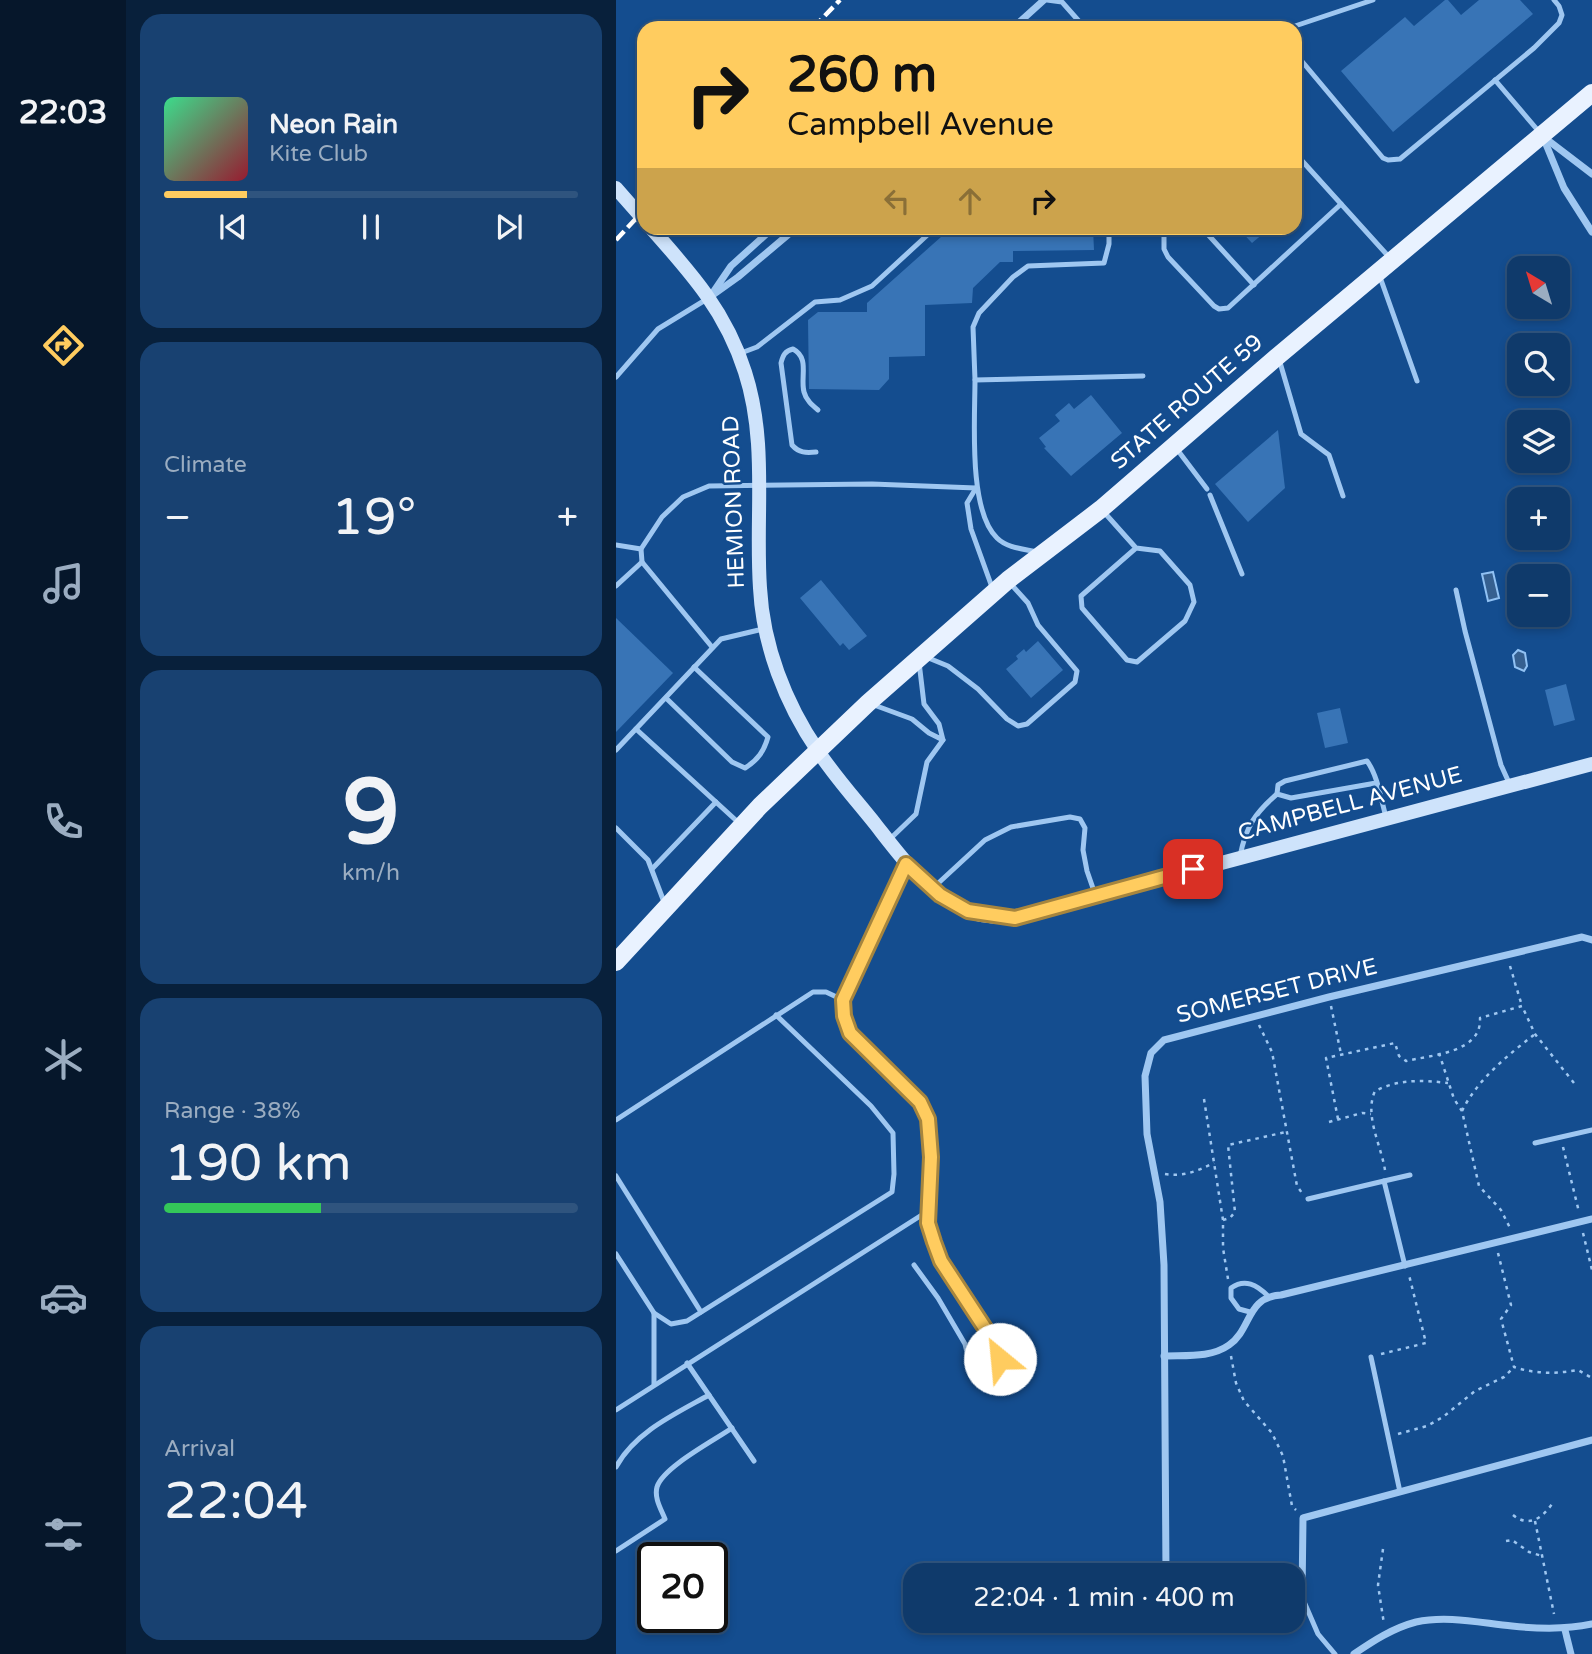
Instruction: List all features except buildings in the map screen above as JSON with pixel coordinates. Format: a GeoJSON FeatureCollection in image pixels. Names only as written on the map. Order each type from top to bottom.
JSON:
{"type":"FeatureCollection","features":[{"type":"Feature","properties":{"kind":"main road","name":"STATE ROUTE 59"},"geometry":{"type":"LineString","coordinates":[[616,962],[742,827],[868,703],[1008,580],[1101,509],[1278,356],[1592,93]]}},
{"type":"Feature","properties":{"kind":"street"},"geometry":{"type":"LineString","coordinates":[[1021,21],[1045,0]]}},
{"type":"Feature","properties":{"kind":"street"},"geometry":{"type":"LineString","coordinates":[[1543,136],[1592,174]]}},
{"type":"Feature","properties":{"kind":"street"},"geometry":{"type":"LineString","coordinates":[[1543,136],[1564,188],[1592,232]]}},
{"type":"Feature","properties":{"kind":"street"},"geometry":{"type":"LineString","coordinates":[[616,188],[637,212]]}},
{"type":"Feature","properties":{"kind":"street","name":"HEMION ROAD"},"geometry":{"type":"LineString","coordinates":[[657,235],[710,297],[729,332],[745,373],[754,410],[760,484],[760,589],[765,628],[773,659],[786,691],[818,752]]}},
{"type":"Feature","properties":{"kind":"street"},"geometry":{"type":"LineString","coordinates":[[710,297],[731,266],[765,235]]}},
{"type":"Feature","properties":{"kind":"street"},"geometry":{"type":"LineString","coordinates":[[710,297],[788,235]]}},
{"type":"Feature","properties":{"kind":"street","name":"CAMPBELL AVENUE"},"geometry":{"type":"LineString","coordinates":[[818,752],[906,864],[933,888],[968,911],[1015,918],[1592,764]]}},
{"type":"Feature","properties":{"kind":"street","name":"SOMERSET DRIVE"},"geometry":{"type":"LineString","coordinates":[[1166,1563],[1164,1265],[1160,1202],[1147,1133],[1144,1076],[1151,1053],[1164,1040],[1256,1015],[1582,937],[1592,940]]}},
{"type":"Feature","properties":{"kind":"street"},"geometry":{"type":"LineString","coordinates":[[1164,1356],[1209,1354],[1228,1346],[1241,1334],[1250,1312],[1268,1296],[1405,1266],[1592,1219]]}},
{"type":"Feature","properties":{"kind":"street"},"geometry":{"type":"LineString","coordinates":[[1300,1563],[1303,1518],[1592,1440]]}},
{"type":"Feature","properties":{"kind":"street"},"geometry":{"type":"LineString","coordinates":[[1354,1654],[1386,1634],[1416,1622],[1458,1619],[1565,1630],[1592,1625]]}},
{"type":"Feature","properties":{"kind":"street"},"geometry":{"type":"LineString","coordinates":[[1565,1630],[1571,1654]]}},
{"type":"Feature","properties":{"kind":"lane"},"geometry":{"type":"LineString","coordinates":[[1045,0],[1062,2],[1079,21]]}},
{"type":"Feature","properties":{"kind":"lane"},"geometry":{"type":"LineString","coordinates":[[1302,24],[1373,0]]}},
{"type":"Feature","properties":{"kind":"lane"},"geometry":{"type":"LineString","coordinates":[[1302,60],[1388,160],[1400,159],[1559,23],[1562,15],[1554,0]]}},
{"type":"Feature","properties":{"kind":"lane"},"geometry":{"type":"LineString","coordinates":[[1495,80],[1543,136]]}},
{"type":"Feature","properties":{"kind":"lane"},"geometry":{"type":"LineString","coordinates":[[1302,161],[1393,262]]}},
{"type":"Feature","properties":{"kind":"lane"},"geometry":{"type":"LineString","coordinates":[[1164,235],[1164,250],[1168,257],[1214,306],[1219,309],[1228,308],[1341,204]]}},
{"type":"Feature","properties":{"kind":"lane"},"geometry":{"type":"LineString","coordinates":[[738,355],[758,347],[814,302],[840,300],[872,286],[927,235]]}},
{"type":"Feature","properties":{"kind":"lane"},"geometry":{"type":"LineString","coordinates":[[1041,553],[1012,547],[996,538],[985,518],[976,488],[973,327],[979,313],[1028,266],[1104,263],[1109,235]]}},
{"type":"Feature","properties":{"kind":"lane"},"geometry":{"type":"LineString","coordinates":[[1208,235],[1254,285]]}},
{"type":"Feature","properties":{"kind":"lane"},"geometry":{"type":"LineString","coordinates":[[1378,274],[1417,381]]}},
{"type":"Feature","properties":{"kind":"lane"},"geometry":{"type":"LineString","coordinates":[[616,377],[658,329],[710,297]]}},
{"type":"Feature","properties":{"kind":"lane"},"geometry":{"type":"LineString","coordinates":[[816,452],[806,453],[792,445],[781,363],[783,355],[789,350],[793,349],[803,362],[804,391],[809,403],[818,410]]}},
{"type":"Feature","properties":{"kind":"lane"},"geometry":{"type":"LineString","coordinates":[[1278,356],[1301,435],[1329,455],[1343,496]]}},
{"type":"Feature","properties":{"kind":"lane"},"geometry":{"type":"LineString","coordinates":[[975,380],[1143,376]]}},
{"type":"Feature","properties":{"kind":"lane"},"geometry":{"type":"LineString","coordinates":[[1174,445],[1208,492],[1242,573]]}},
{"type":"Feature","properties":{"kind":"lane"},"geometry":{"type":"LineString","coordinates":[[712,647],[642,562],[641,549],[662,517],[683,497],[709,486],[760,484],[976,488]]}},
{"type":"Feature","properties":{"kind":"lane"},"geometry":{"type":"LineString","coordinates":[[976,488],[967,503],[971,528],[995,594]]}},
{"type":"Feature","properties":{"kind":"lane"},"geometry":{"type":"LineString","coordinates":[[1101,509],[1136,548],[1160,551],[1190,585],[1194,602],[1185,621],[1137,662],[1127,660],[1082,608],[1081,596],[1136,548]]}},
{"type":"Feature","properties":{"kind":"lane"},"geometry":{"type":"LineString","coordinates":[[616,545],[641,549]]}},
{"type":"Feature","properties":{"kind":"lane"},"geometry":{"type":"LineString","coordinates":[[616,586],[642,562]]}},
{"type":"Feature","properties":{"kind":"lane"},"geometry":{"type":"LineString","coordinates":[[943,740],[939,724],[924,704],[921,658],[948,666],[1018,726],[1027,724],[1075,682],[1077,671],[1038,625],[1028,603],[1008,580]]}},
{"type":"Feature","properties":{"kind":"lane"},"geometry":{"type":"LineString","coordinates":[[1456,590],[1502,765],[1510,785]]}},
{"type":"Feature","properties":{"kind":"lane"},"geometry":{"type":"LineString","coordinates":[[616,750],[721,639],[765,628]]}},
{"type":"Feature","properties":{"kind":"lane"},"geometry":{"type":"LineString","coordinates":[[666,698],[732,762],[745,768],[765,750],[768,737],[694,667]]}},
{"type":"Feature","properties":{"kind":"lane"},"geometry":{"type":"LineString","coordinates":[[868,703],[912,719],[943,740]]}},
{"type":"Feature","properties":{"kind":"lane"},"geometry":{"type":"LineString","coordinates":[[636,729],[742,827]]}},
{"type":"Feature","properties":{"kind":"lane"},"geometry":{"type":"LineString","coordinates":[[888,841],[916,814],[927,762],[943,740]]}},
{"type":"Feature","properties":{"kind":"lane"},"geometry":{"type":"LineString","coordinates":[[1240,856],[1244,833],[1277,794],[1278,785],[1285,781],[1363,761],[1370,763],[1386,817]]}},
{"type":"Feature","properties":{"kind":"lane"},"geometry":{"type":"LineString","coordinates":[[1277,794],[1291,798],[1376,783]]}},
{"type":"Feature","properties":{"kind":"lane"},"geometry":{"type":"LineString","coordinates":[[652,869],[716,802]]}},
{"type":"Feature","properties":{"kind":"lane"},"geometry":{"type":"LineString","coordinates":[[933,888],[985,840],[1011,827],[1070,817],[1080,819],[1085,828],[1083,850],[1095,895]]}},
{"type":"Feature","properties":{"kind":"lane"},"geometry":{"type":"LineString","coordinates":[[616,828],[649,860],[667,908]]}},
{"type":"Feature","properties":{"kind":"lane"},"geometry":{"type":"LineString","coordinates":[[906,864],[843,1000],[844,1016],[850,1033],[920,1102],[928,1119],[931,1157],[928,1223],[941,1261],[998,1348],[1000,1359],[993,1369],[980,1377],[968,1357],[965,1344],[938,1298],[914,1265]]}},
{"type":"Feature","properties":{"kind":"lane"},"geometry":{"type":"LineString","coordinates":[[616,1120],[813,992],[826,992],[843,1000]]}},
{"type":"Feature","properties":{"kind":"lane"},"geometry":{"type":"LineString","coordinates":[[616,1254],[654,1313],[671,1324],[687,1321],[892,1192],[893,1133],[871,1106],[776,1016]]}},
{"type":"Feature","properties":{"kind":"lane"},"geometry":{"type":"LineString","coordinates":[[1535,1143],[1592,1130]]}},
{"type":"Feature","properties":{"kind":"lane"},"geometry":{"type":"LineString","coordinates":[[1308,1199],[1410,1175]]}},
{"type":"Feature","properties":{"kind":"lane"},"geometry":{"type":"LineString","coordinates":[[616,1176],[701,1312]]}},
{"type":"Feature","properties":{"kind":"lane"},"geometry":{"type":"LineString","coordinates":[[1384,1181],[1405,1266]]}},
{"type":"Feature","properties":{"kind":"lane"},"geometry":{"type":"LineString","coordinates":[[616,1410],[928,1211]]}},
{"type":"Feature","properties":{"kind":"lane"},"geometry":{"type":"LineString","coordinates":[[1250,1312],[1239,1309],[1231,1298],[1231,1288],[1238,1283],[1250,1283],[1268,1296]]}},
{"type":"Feature","properties":{"kind":"lane"},"geometry":{"type":"LineString","coordinates":[[654,1313],[654,1384]]}},
{"type":"Feature","properties":{"kind":"lane"},"geometry":{"type":"LineString","coordinates":[[1371,1357],[1400,1492]]}},
{"type":"Feature","properties":{"kind":"lane"},"geometry":{"type":"LineString","coordinates":[[687,1363],[754,1461]]}},
{"type":"Feature","properties":{"kind":"lane"},"geometry":{"type":"LineString","coordinates":[[617,1461],[632,1443],[671,1416],[709,1395]]}},
{"type":"Feature","properties":{"kind":"lane"},"geometry":{"type":"LineString","coordinates":[[616,1551],[665,1519],[657,1498],[657,1486],[663,1477],[732,1428]]}},
{"type":"Feature","properties":{"kind":"lane"},"geometry":{"type":"LineString","coordinates":[[1305,1610],[1318,1634],[1335,1654]]}},
{"type":"Feature","properties":{"kind":"path"},"geometry":{"type":"LineString","coordinates":[[1507,955],[1518,998],[1535,1034],[1574,1083]]}},
{"type":"Feature","properties":{"kind":"path"},"geometry":{"type":"LineString","coordinates":[[1329,997],[1342,1054]]}},
{"type":"Feature","properties":{"kind":"path"},"geometry":{"type":"LineString","coordinates":[[1338,1119],[1326,1058],[1395,1043],[1399,1056],[1406,1061],[1462,1047],[1469,1043],[1480,1024],[1480,1018],[1522,1006]]}},
{"type":"Feature","properties":{"kind":"path"},"geometry":{"type":"LineString","coordinates":[[1256,1015],[1272,1052],[1297,1186],[1308,1199]]}},
{"type":"Feature","properties":{"kind":"path"},"geometry":{"type":"LineString","coordinates":[[1462,1111],[1496,1067],[1535,1034]]}},
{"type":"Feature","properties":{"kind":"path"},"geometry":{"type":"LineString","coordinates":[[1438,1053],[1454,1099],[1462,1111],[1479,1186],[1501,1210],[1513,1238]]}},
{"type":"Feature","properties":{"kind":"path"},"geometry":{"type":"LineString","coordinates":[[1384,1181],[1385,1169],[1371,1114],[1371,1101],[1375,1091],[1387,1085],[1420,1080],[1448,1083]]}},
{"type":"Feature","properties":{"kind":"path"},"geometry":{"type":"LineString","coordinates":[[1204,1099],[1223,1220],[1223,1248],[1231,1288]]}},
{"type":"Feature","properties":{"kind":"path"},"geometry":{"type":"LineString","coordinates":[[1329,1122],[1362,1113],[1371,1114]]}},
{"type":"Feature","properties":{"kind":"path"},"geometry":{"type":"LineString","coordinates":[[1223,1220],[1235,1212],[1228,1144],[1286,1132]]}},
{"type":"Feature","properties":{"kind":"path"},"geometry":{"type":"LineString","coordinates":[[1560,1138],[1592,1270]]}},
{"type":"Feature","properties":{"kind":"path"},"geometry":{"type":"LineString","coordinates":[[1155,1172],[1176,1176],[1194,1173],[1214,1163]]}},
{"type":"Feature","properties":{"kind":"path"},"geometry":{"type":"LineString","coordinates":[[1496,1243],[1511,1305],[1501,1319],[1514,1367]]}},
{"type":"Feature","properties":{"kind":"path"},"geometry":{"type":"LineString","coordinates":[[1371,1357],[1426,1343],[1405,1266]]}},
{"type":"Feature","properties":{"kind":"path"},"geometry":{"type":"LineString","coordinates":[[1228,1346],[1236,1383],[1252,1413],[1272,1433],[1283,1456],[1292,1506],[1303,1518]]}},
{"type":"Feature","properties":{"kind":"path"},"geometry":{"type":"LineString","coordinates":[[1514,1367],[1525,1371],[1559,1374],[1578,1370],[1592,1378]]}},
{"type":"Feature","properties":{"kind":"path"},"geometry":{"type":"LineString","coordinates":[[1388,1436],[1427,1426],[1443,1417],[1475,1391],[1504,1377],[1514,1367]]}},
{"type":"Feature","properties":{"kind":"path"},"geometry":{"type":"LineString","coordinates":[[1513,1515],[1526,1521],[1535,1521],[1544,1516],[1552,1504]]}},
{"type":"Feature","properties":{"kind":"path"},"geometry":{"type":"LineString","coordinates":[[1535,1521],[1555,1614]]}},
{"type":"Feature","properties":{"kind":"path"},"geometry":{"type":"LineString","coordinates":[[1506,1541],[1512,1540],[1529,1552],[1542,1556]]}},
{"type":"Feature","properties":{"kind":"path"},"geometry":{"type":"LineString","coordinates":[[1383,1549],[1378,1585],[1386,1634]]}},
{"type":"Feature","properties":{"kind":"water"},"geometry":{"type":"Polygon","coordinates":[[[1493,572],[1499,598],[1488,601],[1482,574],[1493,572]]]}},
{"type":"Feature","properties":{"kind":"water"},"geometry":{"type":"Polygon","coordinates":[[[1518,650],[1525,653],[1527,666],[1524,671],[1515,667],[1513,655],[1518,650]]]}},
{"type":"Feature","properties":{"kind":"railway"},"geometry":{"type":"LineString","coordinates":[[820,21],[840,0]]}},
{"type":"Feature","properties":{"kind":"railway"},"geometry":{"type":"LineString","coordinates":[[616,240],[637,218]]}},
{"type":"Feature","properties":{"kind":"route"},"geometry":{"type":"LineString","coordinates":[[1000,1359],[998,1348],[941,1261],[928,1223],[931,1157],[928,1119],[920,1102],[850,1033],[844,1016],[843,1000],[906,864],[940,895],[968,911],[1015,918],[1193,869]]}}]}
